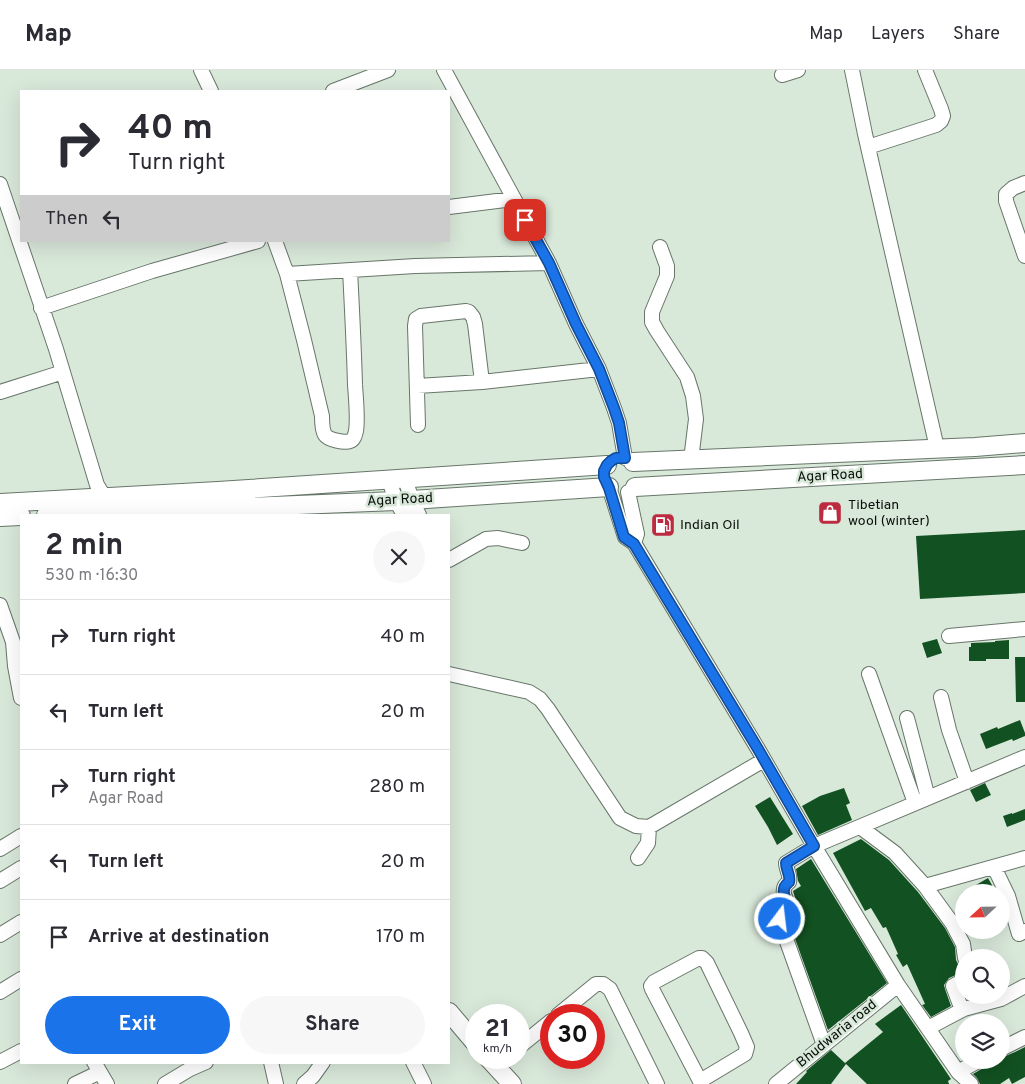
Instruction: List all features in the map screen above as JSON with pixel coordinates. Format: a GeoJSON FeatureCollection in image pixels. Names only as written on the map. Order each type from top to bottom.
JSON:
{"type":"FeatureCollection","features":[{"type":"Feature","properties":{"kind":"main road"},"geometry":{"type":"LineString","coordinates":[[609,488],[604,477],[604,471],[607,465],[616,458],[629,460],[691,460],[1025,443]]}},
{"type":"Feature","properties":{"kind":"main road"},"geometry":{"type":"LineString","coordinates":[[629,460],[639,471],[638,483],[631,490]]}},
{"type":"Feature","properties":{"kind":"main road"},"geometry":{"type":"LineString","coordinates":[[0,503],[103,505],[219,500],[397,480],[607,465]]}},
{"type":"Feature","properties":{"kind":"main road","name":"Agar Road"},"geometry":{"type":"LineString","coordinates":[[219,500],[280,510],[408,508],[609,488],[619,493],[625,493],[631,490],[1025,465]]}},
{"type":"Feature","properties":{"kind":"main road"},"geometry":{"type":"LineString","coordinates":[[52,514],[103,505]]}},
{"type":"Feature","properties":{"kind":"main road"},"geometry":{"type":"LineString","coordinates":[[0,517],[20,516]]}},
{"type":"Feature","properties":{"kind":"main road"},"geometry":{"type":"LineString","coordinates":[[450,1013],[465,1031]]}},
{"type":"Feature","properties":{"kind":"main road"},"geometry":{"type":"LineString","coordinates":[[502,1069],[512,1084]]}},
{"type":"Feature","properties":{"kind":"street"},"geometry":{"type":"LineString","coordinates":[[202,70],[211,90]]}},
{"type":"Feature","properties":{"kind":"street"},"geometry":{"type":"LineString","coordinates":[[336,90],[388,70]]}},
{"type":"Feature","properties":{"kind":"street"},"geometry":{"type":"LineString","coordinates":[[444,70],[549,263],[576,324],[599,369],[619,423],[629,460]]}},
{"type":"Feature","properties":{"kind":"street"},"geometry":{"type":"LineString","coordinates":[[782,76],[798,70]]}},
{"type":"Feature","properties":{"kind":"street"},"geometry":{"type":"LineString","coordinates":[[852,70],[937,448]]}},
{"type":"Feature","properties":{"kind":"street"},"geometry":{"type":"LineString","coordinates":[[868,147],[936,125],[941,121],[943,116],[941,109],[925,70]]}},
{"type":"Feature","properties":{"kind":"street"},"geometry":{"type":"LineString","coordinates":[[1025,183],[1013,188],[1006,194],[1006,201],[1025,256]]}},
{"type":"Feature","properties":{"kind":"street"},"geometry":{"type":"LineString","coordinates":[[0,184],[62,372],[103,505]]}},
{"type":"Feature","properties":{"kind":"street"},"geometry":{"type":"LineString","coordinates":[[450,207],[513,199]]}},
{"type":"Feature","properties":{"kind":"street"},"geometry":{"type":"LineString","coordinates":[[41,308],[152,271],[254,242]]}},
{"type":"Feature","properties":{"kind":"street"},"geometry":{"type":"LineString","coordinates":[[275,242],[287,274],[304,340],[325,435],[336,441],[350,442],[353,440],[356,431],[356,408],[350,270]]}},
{"type":"Feature","properties":{"kind":"street"},"geometry":{"type":"LineString","coordinates":[[660,247],[667,266],[667,276],[652,312],[652,322],[687,377],[693,396],[696,419],[691,460]]}},
{"type":"Feature","properties":{"kind":"street"},"geometry":{"type":"LineString","coordinates":[[287,274],[415,266],[549,263]]}},
{"type":"Feature","properties":{"kind":"street"},"geometry":{"type":"LineString","coordinates":[[418,425],[416,319],[426,315],[469,312],[475,324],[482,382]]}},
{"type":"Feature","properties":{"kind":"street"},"geometry":{"type":"LineString","coordinates":[[417,386],[482,382],[599,369]]}},
{"type":"Feature","properties":{"kind":"street"},"geometry":{"type":"LineString","coordinates":[[0,392],[62,372]]}},
{"type":"Feature","properties":{"kind":"street"},"geometry":{"type":"LineString","coordinates":[[397,480],[408,508]]}},
{"type":"Feature","properties":{"kind":"street"},"geometry":{"type":"LineString","coordinates":[[609,488],[624,537],[634,544],[898,985],[958,1072],[971,1084]]}},
{"type":"Feature","properties":{"kind":"street"},"geometry":{"type":"LineString","coordinates":[[631,490],[637,534],[634,544]]}},
{"type":"Feature","properties":{"kind":"street"},"geometry":{"type":"LineString","coordinates":[[451,556],[486,539],[498,538],[522,543]]}},
{"type":"Feature","properties":{"kind":"street"},"geometry":{"type":"LineString","coordinates":[[0,605],[14,642],[15,666],[20,693]]}},
{"type":"Feature","properties":{"kind":"street"},"geometry":{"type":"LineString","coordinates":[[949,636],[1025,630]]}},
{"type":"Feature","properties":{"kind":"street"},"geometry":{"type":"LineString","coordinates":[[450,674],[529,692],[540,699],[620,818],[636,826],[648,827],[764,760]]}},
{"type":"Feature","properties":{"kind":"street"},"geometry":{"type":"LineString","coordinates":[[870,674],[922,801]]}},
{"type":"Feature","properties":{"kind":"street"},"geometry":{"type":"LineString","coordinates":[[941,697],[949,730],[967,782]]}},
{"type":"Feature","properties":{"kind":"street"},"geometry":{"type":"LineString","coordinates":[[907,718],[922,801]]}},
{"type":"Feature","properties":{"kind":"street"},"geometry":{"type":"LineString","coordinates":[[824,1045],[780,920],[790,910],[783,892],[790,879],[786,863],[814,846],[1025,757]]}},
{"type":"Feature","properties":{"kind":"street"},"geometry":{"type":"LineString","coordinates":[[638,858],[648,844],[648,827]]}},
{"type":"Feature","properties":{"kind":"street"},"geometry":{"type":"LineString","coordinates":[[860,827],[895,853],[925,886],[952,923],[964,949]]}},
{"type":"Feature","properties":{"kind":"street"},"geometry":{"type":"LineString","coordinates":[[0,849],[20,837]]}},
{"type":"Feature","properties":{"kind":"street"},"geometry":{"type":"LineString","coordinates":[[925,886],[1025,858]]}},
{"type":"Feature","properties":{"kind":"street"},"geometry":{"type":"LineString","coordinates":[[994,867],[1008,896],[1019,934],[1025,931]]}},
{"type":"Feature","properties":{"kind":"street"},"geometry":{"type":"LineString","coordinates":[[0,881],[20,869]]}},
{"type":"Feature","properties":{"kind":"street"},"geometry":{"type":"LineString","coordinates":[[0,935],[20,923]]}},
{"type":"Feature","properties":{"kind":"street"},"geometry":{"type":"LineString","coordinates":[[699,958],[707,962],[747,1047],[745,1054],[701,1082],[651,986],[654,982],[699,958]]}},
{"type":"Feature","properties":{"kind":"street"},"geometry":{"type":"LineString","coordinates":[[0,992],[20,980]]}},
{"type":"Feature","properties":{"kind":"street"},"geometry":{"type":"LineString","coordinates":[[571,1004],[596,984],[603,984],[610,989],[656,1084]]}},
{"type":"Feature","properties":{"kind":"street","name":"Bhudwaria road"},"geometry":{"type":"LineString","coordinates":[[776,1084],[898,985]]}},
{"type":"Feature","properties":{"kind":"street"},"geometry":{"type":"LineString","coordinates":[[928,1028],[962,1010],[1001,999],[1025,986]]}},
{"type":"Feature","properties":{"kind":"street"},"geometry":{"type":"LineString","coordinates":[[960,1004],[962,1010]]}},
{"type":"Feature","properties":{"kind":"street"},"geometry":{"type":"LineString","coordinates":[[530,1038],[540,1030]]}},
{"type":"Feature","properties":{"kind":"street"},"geometry":{"type":"LineString","coordinates":[[1010,1044],[1025,1037]]}},
{"type":"Feature","properties":{"kind":"street"},"geometry":{"type":"LineString","coordinates":[[0,1062],[20,1052]]}},
{"type":"Feature","properties":{"kind":"street"},"geometry":{"type":"LineString","coordinates":[[165,1084],[202,1064]]}},
{"type":"Feature","properties":{"kind":"street"},"geometry":{"type":"LineString","coordinates":[[271,1064],[276,1084]]}},
{"type":"Feature","properties":{"kind":"street"},"geometry":{"type":"LineString","coordinates":[[304,1084],[314,1076],[322,1064]]}},
{"type":"Feature","properties":{"kind":"street"},"geometry":{"type":"LineString","coordinates":[[414,1064],[424,1084]]}},
{"type":"Feature","properties":{"kind":"street"},"geometry":{"type":"LineString","coordinates":[[958,1072],[964,1069]]}},
{"type":"Feature","properties":{"kind":"street"},"geometry":{"type":"LineString","coordinates":[[75,1084],[100,1073]]}},
{"type":"Feature","properties":{"kind":"building"},"geometry":{"type":"Polygon","coordinates":[[[1025,530],[1025,593],[920,599],[916,536],[1025,530]]]}},
{"type":"Feature","properties":{"kind":"building"},"geometry":{"type":"Polygon","coordinates":[[[937,639],[942,653],[927,658],[922,643],[937,639]]]}},
{"type":"Feature","properties":{"kind":"building"},"geometry":{"type":"Polygon","coordinates":[[[1009,640],[1009,659],[969,661],[969,647],[971,647],[971,643],[1009,640]]]}},
{"type":"Feature","properties":{"kind":"building"},"geometry":{"type":"Polygon","coordinates":[[[1015,657],[1025,657],[1025,702],[1016,702],[1015,657]]]}},
{"type":"Feature","properties":{"kind":"building"},"geometry":{"type":"Polygon","coordinates":[[[1020,720],[1025,736],[986,749],[980,734],[1020,720]]]}},
{"type":"Feature","properties":{"kind":"building"},"geometry":{"type":"Polygon","coordinates":[[[985,783],[991,795],[976,802],[970,790],[985,783]]]}},
{"type":"Feature","properties":{"kind":"building"},"geometry":{"type":"Polygon","coordinates":[[[844,788],[850,803],[846,805],[852,820],[818,835],[802,806],[820,796],[844,788]]]}},
{"type":"Feature","properties":{"kind":"building"},"geometry":{"type":"Polygon","coordinates":[[[770,797],[793,834],[777,845],[755,806],[770,797]]]}},
{"type":"Feature","properties":{"kind":"building"},"geometry":{"type":"Polygon","coordinates":[[[1025,809],[1025,820],[1007,827],[1003,816],[1025,809]]]}},
{"type":"Feature","properties":{"kind":"building"},"geometry":{"type":"Polygon","coordinates":[[[861,839],[889,860],[918,892],[945,928],[955,947],[955,975],[949,978],[944,985],[951,1006],[931,1017],[922,1005],[925,1004],[907,964],[903,967],[896,955],[898,954],[886,927],[883,928],[871,908],[865,911],[833,853],[861,839]]]}},
{"type":"Feature","properties":{"kind":"building"},"geometry":{"type":"Polygon","coordinates":[[[811,859],[887,983],[828,1030],[789,922],[799,912],[793,891],[801,886],[796,869],[811,859]]]}},
{"type":"Feature","properties":{"kind":"building"},"geometry":{"type":"Polygon","coordinates":[[[988,878],[991,884],[978,884],[988,878]]]}},
{"type":"Feature","properties":{"kind":"building"},"geometry":{"type":"Polygon","coordinates":[[[901,1005],[951,1079],[948,1081],[949,1084],[867,1084],[845,1063],[883,1032],[875,1024],[901,1005]]]}},
{"type":"Feature","properties":{"kind":"building"},"geometry":{"type":"Polygon","coordinates":[[[1025,1047],[1025,1077],[1012,1084],[1009,1078],[1000,1084],[980,1084],[973,1074],[982,1069],[1010,1069],[1010,1054],[1025,1047]]]}},
{"type":"Feature","properties":{"kind":"building"},"geometry":{"type":"Polygon","coordinates":[[[831,1050],[846,1064],[831,1084],[796,1084],[806,1071],[831,1050]]]}},
{"type":"Feature","properties":{"kind":"place","name":"Tibetian wool (winter)"},"geometry":{"type":"Point","coordinates":[830,513]}},
{"type":"Feature","properties":{"kind":"place","name":"Indian Oil"},"geometry":{"type":"Point","coordinates":[663,525]}},
{"type":"Feature","properties":{"kind":"route"},"geometry":{"type":"LineString","coordinates":[[525,220],[549,263],[576,324],[599,369],[619,423],[625,458],[616,458],[611,461],[604,471],[604,477],[624,537],[634,544],[758,749],[814,846],[786,863],[790,879],[783,892],[790,910],[780,919]]}}]}
